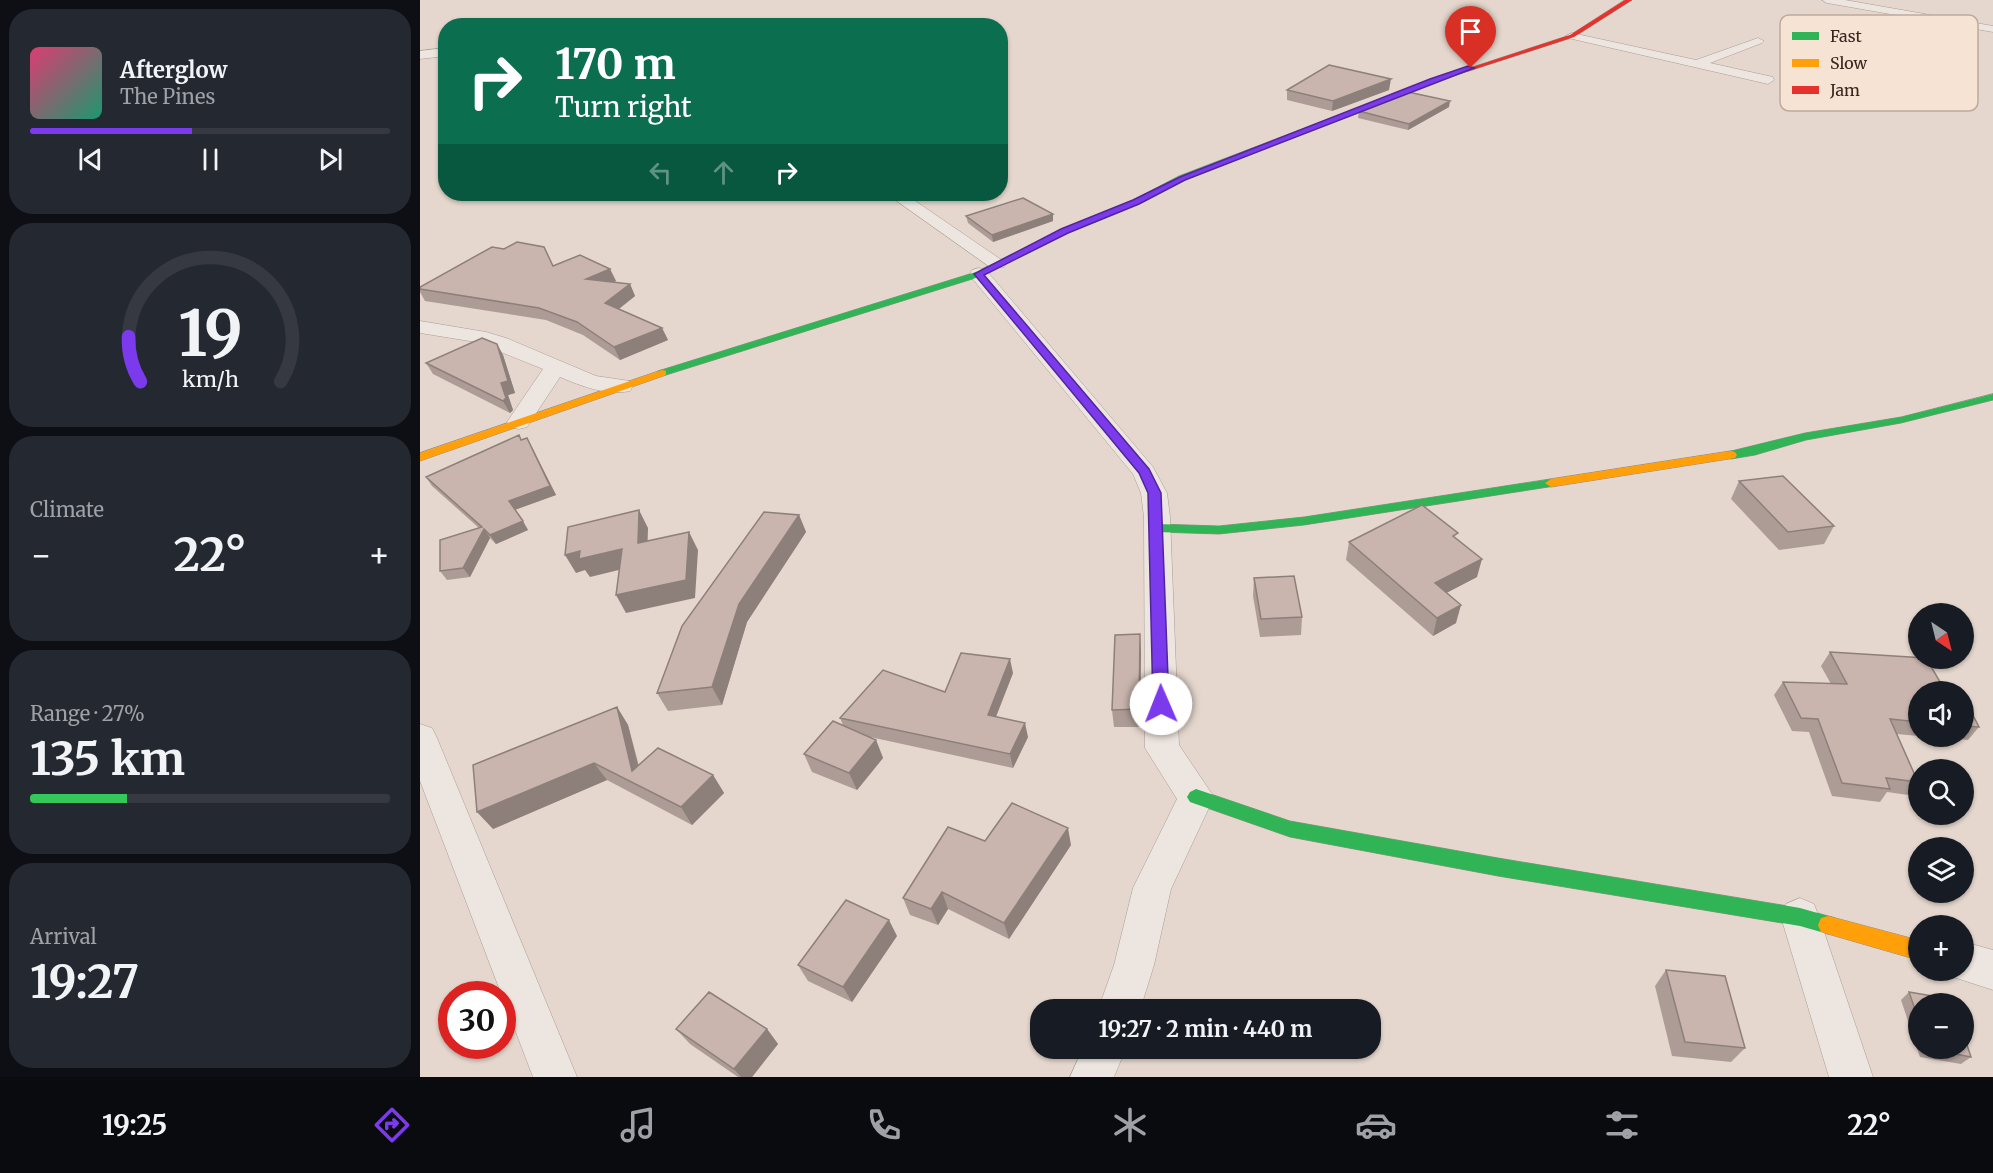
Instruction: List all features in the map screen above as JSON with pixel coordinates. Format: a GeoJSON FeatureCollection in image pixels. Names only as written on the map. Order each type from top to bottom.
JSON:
{"type":"FeatureCollection","features":[{"type":"Feature","properties":{"kind":"street"},"geometry":{"type":"LineString","coordinates":[[420,458],[622,387],[980,278],[1065,231],[1136,202],[1174,182],[1432,81],[1572,36],[1629,0]]}},
{"type":"Feature","properties":{"kind":"street"},"geometry":{"type":"LineString","coordinates":[[1827,0],[1913,15]]}},
{"type":"Feature","properties":{"kind":"street"},"geometry":{"type":"LineString","coordinates":[[1978,26],[1993,29]]}},
{"type":"Feature","properties":{"kind":"street"},"geometry":{"type":"LineString","coordinates":[[1572,36],[1768,80]]}},
{"type":"Feature","properties":{"kind":"street"},"geometry":{"type":"LineString","coordinates":[[1697,64],[1758,41]]}},
{"type":"Feature","properties":{"kind":"street"},"geometry":{"type":"LineString","coordinates":[[420,55],[438,53]]}},
{"type":"Feature","properties":{"kind":"street"},"geometry":{"type":"LineString","coordinates":[[902,201],[980,278],[1144,472],[1154,493],[1157,528],[1162,748],[1196,797],[1290,829],[1475,863],[1800,917],[1908,947]]}},
{"type":"Feature","properties":{"kind":"street"},"geometry":{"type":"LineString","coordinates":[[420,327],[479,336],[591,382],[622,387]]}},
{"type":"Feature","properties":{"kind":"street"},"geometry":{"type":"LineString","coordinates":[[519,422],[555,366]]}},
{"type":"Feature","properties":{"kind":"street"},"geometry":{"type":"LineString","coordinates":[[1157,528],[1219,530],[1304,521],[1668,465],[1755,451],[1805,437],[1901,420],[1993,397]]}},
{"type":"Feature","properties":{"kind":"street"},"geometry":{"type":"LineString","coordinates":[[420,738],[555,1077]]}},
{"type":"Feature","properties":{"kind":"street"},"geometry":{"type":"LineString","coordinates":[[1123,999],[1134,965],[1152,888],[1196,797]]}},
{"type":"Feature","properties":{"kind":"street"},"geometry":{"type":"LineString","coordinates":[[1800,917],[1851,1077]]}},
{"type":"Feature","properties":{"kind":"street"},"geometry":{"type":"LineString","coordinates":[[1974,965],[1993,970]]}},
{"type":"Feature","properties":{"kind":"street"},"geometry":{"type":"LineString","coordinates":[[1092,1077],[1100,1059]]}},
{"type":"Feature","properties":{"kind":"building"},"geometry":{"type":"Polygon","coordinates":[[[1329,65],[1391,79],[1333,101],[1287,90],[1329,65]]]}},
{"type":"Feature","properties":{"kind":"building"},"geometry":{"type":"Polygon","coordinates":[[[1408,92],[1450,101],[1409,124],[1359,111],[1408,92]]]}},
{"type":"Feature","properties":{"kind":"building"},"geometry":{"type":"Polygon","coordinates":[[[1023,198],[1053,214],[992,235],[966,216],[1023,198]]]}},
{"type":"Feature","properties":{"kind":"building"},"geometry":{"type":"Polygon","coordinates":[[[517,242],[544,247],[553,266],[580,255],[610,269],[586,279],[630,284],[605,303],[662,328],[614,347],[577,322],[539,308],[420,289],[492,247],[504,249],[517,242]]]}},
{"type":"Feature","properties":{"kind":"building"},"geometry":{"type":"Polygon","coordinates":[[[482,338],[497,344],[508,381],[501,383],[506,398],[503,401],[426,363],[482,338]]]}},
{"type":"Feature","properties":{"kind":"building"},"geometry":{"type":"Polygon","coordinates":[[[519,435],[521,440],[527,438],[550,486],[509,501],[523,521],[490,535],[484,529],[463,568],[440,571],[440,540],[482,527],[426,477],[519,435]]]}},
{"type":"Feature","properties":{"kind":"building"},"geometry":{"type":"Polygon","coordinates":[[[1783,476],[1834,526],[1788,532],[1739,481],[1783,476]]]}},
{"type":"Feature","properties":{"kind":"building"},"geometry":{"type":"Polygon","coordinates":[[[1422,505],[1458,533],[1453,536],[1482,559],[1435,583],[1461,605],[1437,618],[1349,542],[1422,505]]]}},
{"type":"Feature","properties":{"kind":"building"},"geometry":{"type":"Polygon","coordinates":[[[639,510],[638,543],[689,532],[686,580],[616,595],[622,549],[579,559],[580,551],[565,555],[568,527],[639,510]]]}},
{"type":"Feature","properties":{"kind":"building"},"geometry":{"type":"Polygon","coordinates":[[[764,512],[799,515],[739,604],[712,687],[657,693],[682,626],[764,512]]]}},
{"type":"Feature","properties":{"kind":"building"},"geometry":{"type":"Polygon","coordinates":[[[1294,576],[1302,617],[1261,619],[1254,578],[1294,576]]]}},
{"type":"Feature","properties":{"kind":"building"},"geometry":{"type":"Polygon","coordinates":[[[1140,634],[1139,709],[1112,710],[1115,635],[1140,634]]]}},
{"type":"Feature","properties":{"kind":"building"},"geometry":{"type":"Polygon","coordinates":[[[1830,652],[1908,657],[1908,669],[1932,669],[1940,681],[1908,681],[1908,721],[1890,719],[1908,760],[1908,781],[1886,778],[1890,789],[1842,783],[1818,719],[1801,718],[1783,682],[1847,684],[1830,652]]]}},
{"type":"Feature","properties":{"kind":"building"},"geometry":{"type":"Polygon","coordinates":[[[961,653],[1010,659],[988,715],[1025,723],[1010,754],[840,718],[883,670],[945,692],[961,653]]]}},
{"type":"Feature","properties":{"kind":"building"},"geometry":{"type":"Polygon","coordinates":[[[617,707],[632,771],[658,748],[713,775],[681,807],[594,763],[477,812],[473,765],[617,707]]]}},
{"type":"Feature","properties":{"kind":"building"},"geometry":{"type":"Polygon","coordinates":[[[1974,717],[1979,727],[1974,727],[1974,717]]]}},
{"type":"Feature","properties":{"kind":"building"},"geometry":{"type":"Polygon","coordinates":[[[833,721],[876,740],[849,773],[804,754],[833,721]]]}},
{"type":"Feature","properties":{"kind":"building"},"geometry":{"type":"Polygon","coordinates":[[[1012,803],[1068,828],[1004,923],[942,892],[931,909],[903,898],[948,827],[985,841],[1012,803]]]}},
{"type":"Feature","properties":{"kind":"building"},"geometry":{"type":"Polygon","coordinates":[[[846,900],[889,920],[843,987],[798,965],[846,900]]]}},
{"type":"Feature","properties":{"kind":"building"},"geometry":{"type":"Polygon","coordinates":[[[1666,970],[1725,976],[1745,1048],[1685,1042],[1666,970]]]}},
{"type":"Feature","properties":{"kind":"building"},"geometry":{"type":"Polygon","coordinates":[[[709,992],[767,1029],[734,1069],[676,1029],[709,992]]]}},
{"type":"Feature","properties":{"kind":"traffic: fast"},"geometry":{"type":"LineString","coordinates":[[662,373],[979,274],[1065,231],[1136,202],[1182,178],[1439,79]]}},
{"type":"Feature","properties":{"kind":"traffic: fast"},"geometry":{"type":"LineString","coordinates":[[1731,455],[1805,437],[1901,420],[1993,397]]}},
{"type":"Feature","properties":{"kind":"traffic: fast"},"geometry":{"type":"LineString","coordinates":[[1157,528],[1219,530],[1304,521],[1551,483]]}},
{"type":"Feature","properties":{"kind":"traffic: fast"},"geometry":{"type":"LineString","coordinates":[[1196,797],[1290,829],[1498,867],[1800,917],[1828,925]]}},
{"type":"Feature","properties":{"kind":"traffic: slow"},"geometry":{"type":"LineString","coordinates":[[420,457],[662,373]]}},
{"type":"Feature","properties":{"kind":"traffic: slow"},"geometry":{"type":"LineString","coordinates":[[1551,483],[1731,455]]}},
{"type":"Feature","properties":{"kind":"traffic: slow"},"geometry":{"type":"LineString","coordinates":[[1828,925],[1908,947]]}},
{"type":"Feature","properties":{"kind":"traffic: jam"},"geometry":{"type":"LineString","coordinates":[[1439,79],[1572,36],[1629,0]]}},
{"type":"Feature","properties":{"kind":"route"},"geometry":{"type":"LineString","coordinates":[[1161,704],[1157,517],[1154,493],[1144,472],[979,274],[997,263],[1065,231],[1136,202],[1182,178],[1362,110],[1395,95],[1471,68]]}}]}
